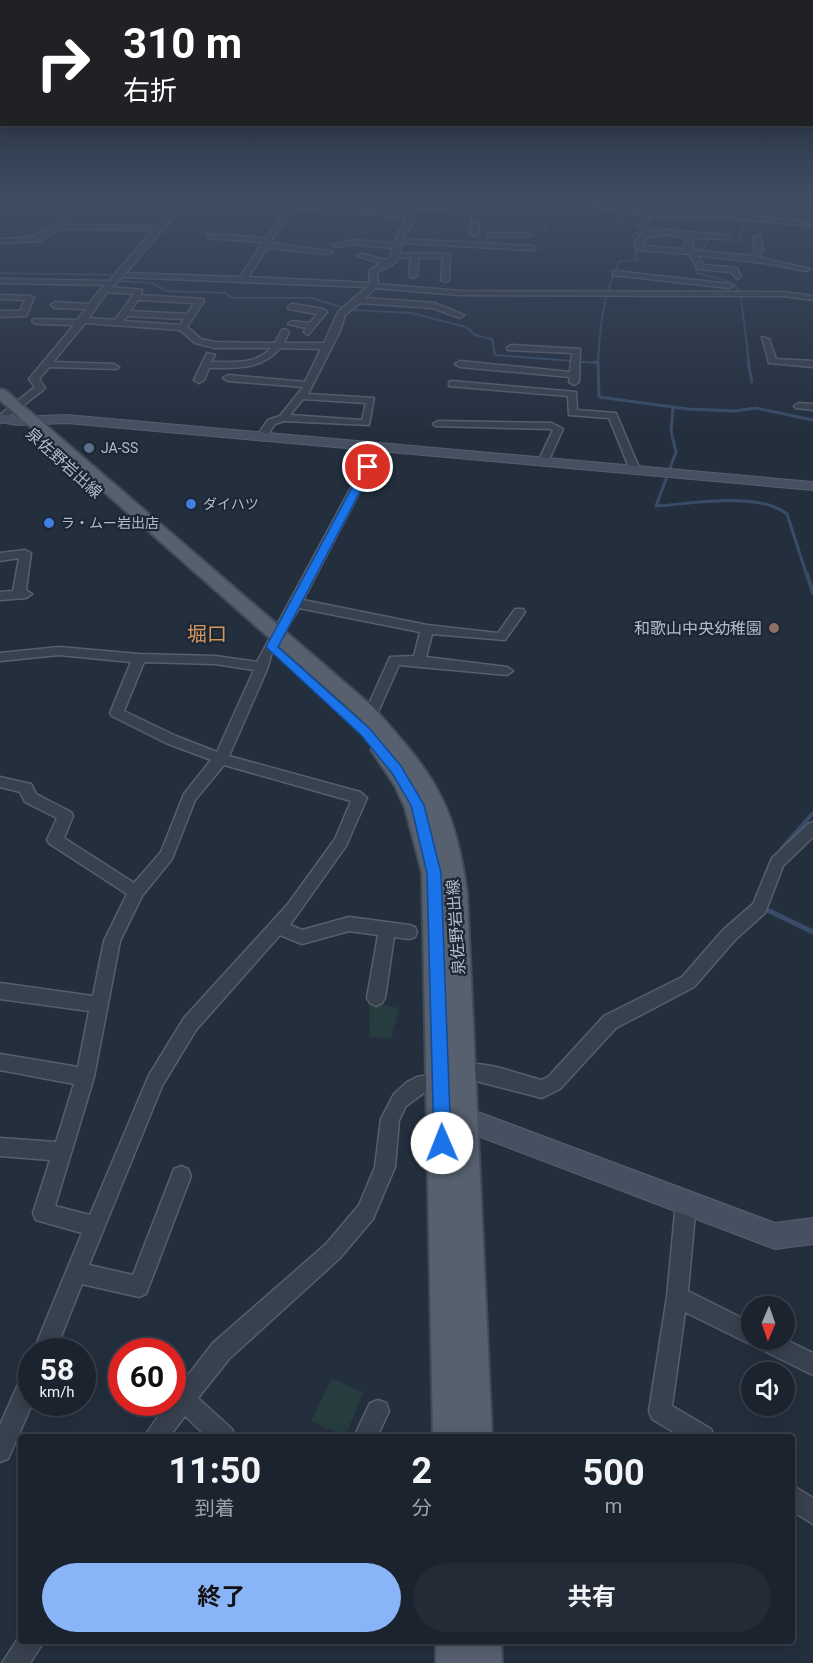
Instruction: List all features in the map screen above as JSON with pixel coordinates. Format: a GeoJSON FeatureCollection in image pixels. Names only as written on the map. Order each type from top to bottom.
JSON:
{"type":"FeatureCollection","features":[{"type":"Feature","properties":{"kind":"main road","name":"泉佐野岩出線"},"geometry":{"type":"LineString","coordinates":[[8,413],[271,650],[366,732],[396,769],[418,805],[434,873],[441,1082],[453,1115],[475,1434]]}},
{"type":"Feature","properties":{"kind":"main road","name":"泉佐野岩出線"},"geometry":{"type":"LineString","coordinates":[[271,650],[366,712],[413,766],[436,805],[449,847],[455,892],[464,1072],[453,1115],[450,1434]]}},
{"type":"Feature","properties":{"kind":"main road"},"geometry":{"type":"LineString","coordinates":[[455,1644],[455,1663]]}},
{"type":"Feature","properties":{"kind":"main road"},"geometry":{"type":"LineString","coordinates":[[483,1644],[483,1663]]}},
{"type":"Feature","properties":{"kind":"street"},"geometry":{"type":"LineString","coordinates":[[8,413],[40,388],[34,379],[117,276]]}},
{"type":"Feature","properties":{"kind":"street"},"geometry":{"type":"LineString","coordinates":[[242,280],[245,276]]}},
{"type":"Feature","properties":{"kind":"street"},"geometry":{"type":"LineString","coordinates":[[283,418],[309,385],[315,367],[336,331],[344,311],[369,291],[374,284],[373,276]]}},
{"type":"Feature","properties":{"kind":"street"},"geometry":{"type":"LineString","coordinates":[[445,276],[445,280]]}},
{"type":"Feature","properties":{"kind":"street"},"geometry":{"type":"LineString","coordinates":[[628,294],[634,276]]}},
{"type":"Feature","properties":{"kind":"street"},"geometry":{"type":"LineString","coordinates":[[639,276],[735,287]]}},
{"type":"Feature","properties":{"kind":"street"},"geometry":{"type":"LineString","coordinates":[[0,281],[111,283],[242,280],[374,284],[460,293],[784,294],[813,298]]}},
{"type":"Feature","properties":{"kind":"street"},"geometry":{"type":"LineString","coordinates":[[65,291],[111,283],[139,292],[117,324]]}},
{"type":"Feature","properties":{"kind":"street"},"geometry":{"type":"LineString","coordinates":[[706,294],[708,284]]}},
{"type":"Feature","properties":{"kind":"street"},"geometry":{"type":"LineString","coordinates":[[0,297],[30,298],[23,314],[0,314]]}},
{"type":"Feature","properties":{"kind":"street"},"geometry":{"type":"LineString","coordinates":[[136,297],[200,301],[182,328]]}},
{"type":"Feature","properties":{"kind":"street"},"geometry":{"type":"LineString","coordinates":[[356,300],[434,306],[460,315]]}},
{"type":"Feature","properties":{"kind":"street"},"geometry":{"type":"LineString","coordinates":[[55,305],[92,307]]}},
{"type":"Feature","properties":{"kind":"street"},"geometry":{"type":"LineString","coordinates":[[292,307],[323,312],[344,311]]}},
{"type":"Feature","properties":{"kind":"street"},"geometry":{"type":"LineString","coordinates":[[292,324],[310,329],[323,312]]}},
{"type":"Feature","properties":{"kind":"street"},"geometry":{"type":"LineString","coordinates":[[124,313],[189,317]]}},
{"type":"Feature","properties":{"kind":"street"},"geometry":{"type":"LineString","coordinates":[[36,321],[81,321],[182,328],[198,341],[215,345],[327,346]]}},
{"type":"Feature","properties":{"kind":"street"},"geometry":{"type":"LineString","coordinates":[[206,364],[258,363],[279,346],[285,332]]}},
{"type":"Feature","properties":{"kind":"street"},"geometry":{"type":"LineString","coordinates":[[765,339],[772,361],[813,364]]}},
{"type":"Feature","properties":{"kind":"street"},"geometry":{"type":"LineString","coordinates":[[199,380],[215,345]]}},
{"type":"Feature","properties":{"kind":"street"},"geometry":{"type":"LineString","coordinates":[[511,348],[577,351],[572,413],[613,415],[635,470]]}},
{"type":"Feature","properties":{"kind":"street"},"geometry":{"type":"LineString","coordinates":[[47,364],[114,367]]}},
{"type":"Feature","properties":{"kind":"street"},"geometry":{"type":"LineString","coordinates":[[460,364],[575,375]]}},
{"type":"Feature","properties":{"kind":"street"},"geometry":{"type":"LineString","coordinates":[[489,387],[494,367]]}},
{"type":"Feature","properties":{"kind":"street"},"geometry":{"type":"LineString","coordinates":[[228,378],[309,385]]}},
{"type":"Feature","properties":{"kind":"street"},"geometry":{"type":"LineString","coordinates":[[452,384],[573,394]]}},
{"type":"Feature","properties":{"kind":"street"},"geometry":{"type":"LineString","coordinates":[[261,437],[271,422],[283,418],[366,423],[371,400],[301,396]]}},
{"type":"Feature","properties":{"kind":"street"},"geometry":{"type":"LineString","coordinates":[[799,406],[813,407]]}},
{"type":"Feature","properties":{"kind":"street"},"geometry":{"type":"LineString","coordinates":[[8,413],[813,486]]}},
{"type":"Feature","properties":{"kind":"street"},"geometry":{"type":"LineString","coordinates":[[438,424],[552,426],[558,429],[543,462]]}},
{"type":"Feature","properties":{"kind":"street"},"geometry":{"type":"LineString","coordinates":[[95,1226],[44,1213],[85,1077],[112,941],[136,892],[167,855],[189,798],[221,758],[271,650],[378,447]]}},
{"type":"Feature","properties":{"kind":"street"},"geometry":{"type":"LineString","coordinates":[[0,557],[26,553],[23,594],[0,596]]}},
{"type":"Feature","properties":{"kind":"street"},"geometry":{"type":"LineString","coordinates":[[296,603],[427,629],[501,637],[519,612]]}},
{"type":"Feature","properties":{"kind":"street"},"geometry":{"type":"LineString","coordinates":[[418,661],[427,629]]}},
{"type":"Feature","properties":{"kind":"street"},"geometry":{"type":"LineString","coordinates":[[0,669],[5,657],[59,651],[140,658],[215,660],[271,650]]}},
{"type":"Feature","properties":{"kind":"street"},"geometry":{"type":"LineString","coordinates":[[50,1338],[155,1081],[190,1024],[294,909],[341,842],[360,798],[221,758],[163,738],[117,714],[140,658]]}},
{"type":"Feature","properties":{"kind":"street"},"geometry":{"type":"LineString","coordinates":[[366,712],[373,709],[395,660],[507,671]]}},
{"type":"Feature","properties":{"kind":"street"},"geometry":{"type":"LineString","coordinates":[[0,782],[26,788],[30,798],[66,816],[55,840],[136,892]]}},
{"type":"Feature","properties":{"kind":"street"},"geometry":{"type":"LineString","coordinates":[[464,1072],[476,1072],[542,1089],[554,1083],[610,1022],[688,982],[729,935],[759,908],[777,862],[813,828]]}},
{"type":"Feature","properties":{"kind":"street"},"geometry":{"type":"LineString","coordinates":[[278,927],[303,937],[349,924],[409,932]]}},
{"type":"Feature","properties":{"kind":"street"},"geometry":{"type":"LineString","coordinates":[[376,998],[387,929]]}},
{"type":"Feature","properties":{"kind":"street"},"geometry":{"type":"LineString","coordinates":[[0,991],[101,1005]]}},
{"type":"Feature","properties":{"kind":"street"},"geometry":{"type":"LineString","coordinates":[[0,1062],[85,1077]]}},
{"type":"Feature","properties":{"kind":"street"},"geometry":{"type":"LineString","coordinates":[[186,1397],[221,1351],[333,1251],[366,1212],[385,1167],[390,1119],[400,1100],[413,1088],[423,1083],[441,1082]]}},
{"type":"Feature","properties":{"kind":"street"},"geometry":{"type":"LineString","coordinates":[[453,1115],[775,1236],[813,1231]]}},
{"type":"Feature","properties":{"kind":"street"},"geometry":{"type":"LineString","coordinates":[[0,1146],[63,1152]]}},
{"type":"Feature","properties":{"kind":"street"},"geometry":{"type":"LineString","coordinates":[[77,1273],[139,1287],[181,1176]]}},
{"type":"Feature","properties":{"kind":"street"},"geometry":{"type":"LineString","coordinates":[[686,1202],[677,1297],[660,1411],[698,1434]]}},
{"type":"Feature","properties":{"kind":"street"},"geometry":{"type":"LineString","coordinates":[[677,1297],[741,1329]]}},
{"type":"Feature","properties":{"kind":"street"},"geometry":{"type":"LineString","coordinates":[[784,1350],[813,1364]]}},
{"type":"Feature","properties":{"kind":"street"},"geometry":{"type":"LineString","coordinates":[[186,1402],[221,1434]]}},
{"type":"Feature","properties":{"kind":"street"},"geometry":{"type":"LineString","coordinates":[[0,1451],[18,1410]]}},
{"type":"Feature","properties":{"kind":"street"},"geometry":{"type":"LineString","coordinates":[[366,1434],[378,1411]]}},
{"type":"Feature","properties":{"kind":"street"},"geometry":{"type":"LineString","coordinates":[[157,1434],[171,1416]]}},
{"type":"Feature","properties":{"kind":"street"},"geometry":{"type":"LineString","coordinates":[[795,1499],[813,1512]]}},
{"type":"Feature","properties":{"kind":"street"},"geometry":{"type":"LineString","coordinates":[[15,1663],[29,1644]]}},
{"type":"Feature","properties":{"kind":"green space"},"geometry":{"type":"Polygon","coordinates":[[[369,1002],[399,1008],[391,1038],[370,1037],[369,1002]]]}},
{"type":"Feature","properties":{"kind":"green space"},"geometry":{"type":"Polygon","coordinates":[[[332,1378],[363,1393],[346,1434],[339,1434],[311,1421],[332,1378]]]}},
{"type":"Feature","properties":{"kind":"waterway"},"geometry":{"type":"LineString","coordinates":[[113,276],[117,281],[152,283],[167,291],[225,293],[233,298],[312,298],[351,310],[412,313],[466,327],[475,335],[492,339],[495,355],[598,363]]}},
{"type":"Feature","properties":{"kind":"waterway"},"geometry":{"type":"LineString","coordinates":[[598,362],[603,310],[613,276]]}},
{"type":"Feature","properties":{"kind":"waterway"},"geometry":{"type":"LineString","coordinates":[[707,276],[734,283],[741,297],[749,363]]}},
{"type":"Feature","properties":{"kind":"waterway"},"geometry":{"type":"LineString","coordinates":[[598,362],[599,397],[688,409],[735,411],[756,408],[813,420]]}},
{"type":"Feature","properties":{"kind":"waterway"},"geometry":{"type":"LineString","coordinates":[[748,362],[752,382]]}},
{"type":"Feature","properties":{"kind":"waterway"},"geometry":{"type":"LineString","coordinates":[[673,408],[671,431],[676,452],[656,506],[742,501],[775,507],[787,514],[807,576]]}},
{"type":"Feature","properties":{"kind":"waterway"},"geometry":{"type":"LineString","coordinates":[[807,574],[813,593]]}},
{"type":"Feature","properties":{"kind":"waterway"},"geometry":{"type":"LineString","coordinates":[[782,848],[813,813]]}},
{"type":"Feature","properties":{"kind":"waterway"},"geometry":{"type":"LineString","coordinates":[[761,907],[813,932]]}},
{"type":"Feature","properties":{"kind":"place","name":"JA-SS"},"geometry":{"type":"Point","coordinates":[89,448]}},
{"type":"Feature","properties":{"kind":"place","name":"ダイハツ"},"geometry":{"type":"Point","coordinates":[191,504]}},
{"type":"Feature","properties":{"kind":"place","name":"ラ・ムー岩出店"},"geometry":{"type":"Point","coordinates":[49,523]}},
{"type":"Feature","properties":{"kind":"place","name":"和歌山中央幼稚園"},"geometry":{"type":"Point","coordinates":[774,628]}},
{"type":"Feature","properties":{"kind":"district","name":"堀口"},"geometry":{"type":"Point","coordinates":[207,634]}},
{"type":"Feature","properties":{"kind":"route"},"geometry":{"type":"LineString","coordinates":[[368,467],[272,647],[366,732],[396,769],[418,805],[434,873],[442,1143]]}}]}
